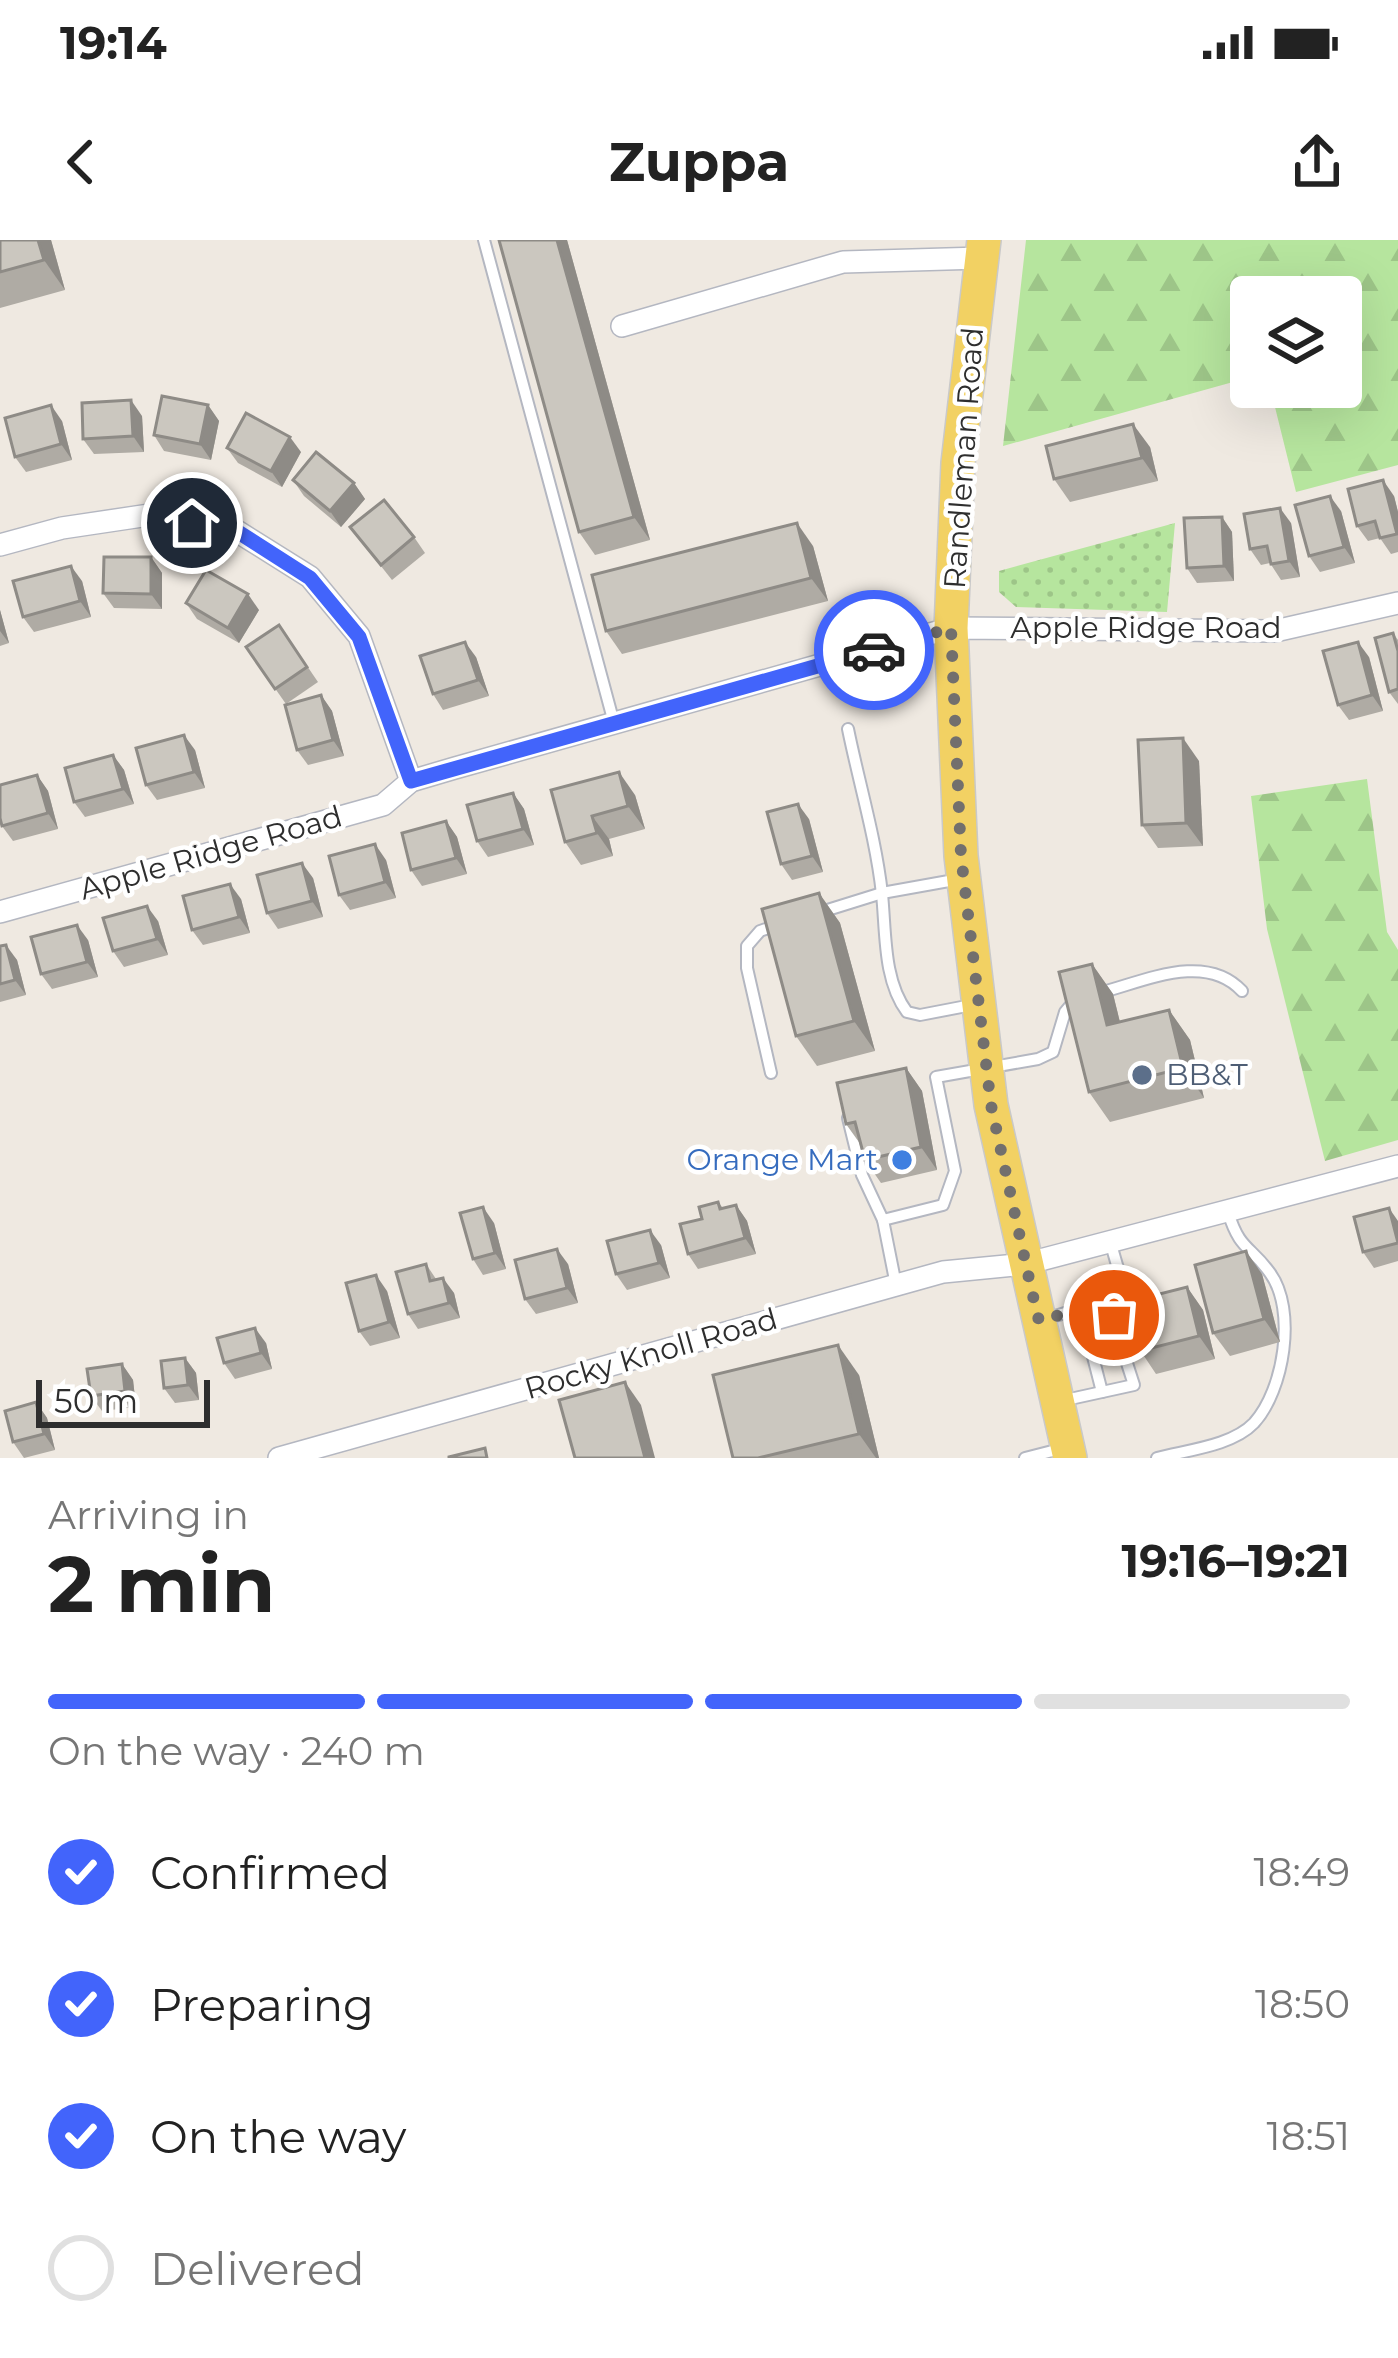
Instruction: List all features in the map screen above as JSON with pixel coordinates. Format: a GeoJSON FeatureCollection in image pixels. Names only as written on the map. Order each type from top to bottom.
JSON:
{"type":"FeatureCollection","features":[{"type":"Feature","properties":{"kind":"main road","name":"Randleman Road"},"geometry":{"type":"LineString","coordinates":[[982,249],[958,463],[951,628],[964,878],[987,1070],[1069,1453]]}},
{"type":"Feature","properties":{"kind":"street"},"geometry":{"type":"LineString","coordinates":[[622,326],[844,262],[982,249]]}},
{"type":"Feature","properties":{"kind":"street"},"geometry":{"type":"LineString","coordinates":[[0,545],[62,528],[149,515],[235,530],[310,578],[359,637],[411,781]]}},
{"type":"Feature","properties":{"kind":"street","name":"Apple Ridge Road"},"geometry":{"type":"LineString","coordinates":[[0,912],[383,805],[411,781],[951,628],[1274,631],[1398,603]]}},
{"type":"Feature","properties":{"kind":"street","name":"Rocky Knoll Road"},"geometry":{"type":"LineString","coordinates":[[279,1458],[943,1272],[1025,1264],[1398,1166]]}},
{"type":"Feature","properties":{"kind":"lane"},"geometry":{"type":"LineString","coordinates":[[484,240],[614,723]]}},
{"type":"Feature","properties":{"kind":"lane"},"geometry":{"type":"LineString","coordinates":[[848,728],[882,893],[884,932],[898,1000],[907,1012],[920,1015],[979,1004]]}},
{"type":"Feature","properties":{"kind":"lane"},"geometry":{"type":"LineString","coordinates":[[771,1072],[747,968],[747,946],[760,931],[882,893],[964,878]]}},
{"type":"Feature","properties":{"kind":"lane"},"geometry":{"type":"LineString","coordinates":[[921,1080],[987,1070],[1053,1052],[1065,1012],[1074,1000],[1090,995],[1189,970],[1207,970],[1232,980],[1242,991]]}},
{"type":"Feature","properties":{"kind":"lane"},"geometry":{"type":"LineString","coordinates":[[883,1220],[943,1204],[948,1195],[955,1171],[936,1078]]}},
{"type":"Feature","properties":{"kind":"lane"},"geometry":{"type":"LineString","coordinates":[[845,1103],[862,1175],[883,1220],[896,1286]]}},
{"type":"Feature","properties":{"kind":"lane"},"geometry":{"type":"LineString","coordinates":[[1157,1458],[1216,1443],[1255,1422],[1283,1359],[1288,1340],[1270,1273],[1235,1235],[1228,1210]]}},
{"type":"Feature","properties":{"kind":"lane"},"geometry":{"type":"LineString","coordinates":[[1110,1241],[1126,1296],[1114,1299]]}},
{"type":"Feature","properties":{"kind":"lane"},"geometry":{"type":"LineString","coordinates":[[1039,1321],[1097,1304]]}},
{"type":"Feature","properties":{"kind":"lane"},"geometry":{"type":"LineString","coordinates":[[1080,1309],[1102,1392]]}},
{"type":"Feature","properties":{"kind":"lane"},"geometry":{"type":"LineString","coordinates":[[1058,1402],[1134,1385],[1125,1357]]}},
{"type":"Feature","properties":{"kind":"lane"},"geometry":{"type":"LineString","coordinates":[[1025,1458],[1069,1453]]}},
{"type":"Feature","properties":{"kind":"green space"},"geometry":{"type":"Polygon","coordinates":[[[1026,240],[1398,240],[1398,465],[1296,492],[1275,408],[1362,408],[1362,276],[1230,276],[1230,383],[1003,446],[1026,240]]]}},
{"type":"Feature","properties":{"kind":"green space"},"geometry":{"type":"Polygon","coordinates":[[[1175,523],[1167,612],[1016,607],[999,592],[999,571],[1175,523]]]}},
{"type":"Feature","properties":{"kind":"green space"},"geometry":{"type":"Polygon","coordinates":[[[1367,779],[1387,932],[1398,950],[1398,1140],[1325,1161],[1267,929],[1251,796],[1367,779]]]}},
{"type":"Feature","properties":{"kind":"building"},"geometry":{"type":"Polygon","coordinates":[[[0,240],[38,240],[44,260],[0,272],[0,240]]]}},
{"type":"Feature","properties":{"kind":"building"},"geometry":{"type":"Polygon","coordinates":[[[499,240],[557,240],[634,517],[579,532],[499,240]]]}},
{"type":"Feature","properties":{"kind":"building"},"geometry":{"type":"Polygon","coordinates":[[[162,396],[208,405],[200,444],[154,435],[162,396]]]}},
{"type":"Feature","properties":{"kind":"building"},"geometry":{"type":"Polygon","coordinates":[[[131,400],[133,436],[83,439],[82,403],[131,400]]]}},
{"type":"Feature","properties":{"kind":"building"},"geometry":{"type":"Polygon","coordinates":[[[51,405],[61,444],[15,457],[5,418],[51,405]]]}},
{"type":"Feature","properties":{"kind":"building"},"geometry":{"type":"Polygon","coordinates":[[[246,413],[290,437],[271,471],[227,448],[246,413]]]}},
{"type":"Feature","properties":{"kind":"building"},"geometry":{"type":"Polygon","coordinates":[[[1133,424],[1142,458],[1054,479],[1046,446],[1133,424]]]}},
{"type":"Feature","properties":{"kind":"building"},"geometry":{"type":"Polygon","coordinates":[[[316,452],[354,483],[330,511],[293,480],[316,452]]]}},
{"type":"Feature","properties":{"kind":"building"},"geometry":{"type":"Polygon","coordinates":[[[1383,480],[1397,534],[1380,538],[1375,521],[1357,526],[1348,489],[1383,480]]]}},
{"type":"Feature","properties":{"kind":"building"},"geometry":{"type":"Polygon","coordinates":[[[1330,496],[1344,547],[1309,556],[1295,505],[1330,496]]]}},
{"type":"Feature","properties":{"kind":"building"},"geometry":{"type":"Polygon","coordinates":[[[384,500],[414,537],[381,565],[350,527],[384,500]]]}},
{"type":"Feature","properties":{"kind":"building"},"geometry":{"type":"Polygon","coordinates":[[[1280,508],[1289,561],[1271,564],[1267,546],[1250,549],[1244,514],[1280,508]]]}},
{"type":"Feature","properties":{"kind":"building"},"geometry":{"type":"Polygon","coordinates":[[[1222,517],[1224,566],[1187,568],[1184,518],[1222,517]]]}},
{"type":"Feature","properties":{"kind":"building"},"geometry":{"type":"Polygon","coordinates":[[[797,523],[811,578],[606,631],[592,575],[797,523]]]}},
{"type":"Feature","properties":{"kind":"building"},"geometry":{"type":"Polygon","coordinates":[[[104,557],[151,557],[151,594],[103,593],[104,557]]]}},
{"type":"Feature","properties":{"kind":"building"},"geometry":{"type":"Polygon","coordinates":[[[71,566],[80,601],[23,617],[13,581],[71,566]]]}},
{"type":"Feature","properties":{"kind":"building"},"geometry":{"type":"Polygon","coordinates":[[[206,570],[248,594],[228,628],[186,603],[206,570]]]}},
{"type":"Feature","properties":{"kind":"building"},"geometry":{"type":"Polygon","coordinates":[[[279,625],[307,667],[275,689],[246,647],[279,625]]]}},
{"type":"Feature","properties":{"kind":"building"},"geometry":{"type":"Polygon","coordinates":[[[1393,633],[1398,689],[1389,692],[1375,638],[1393,633]]]}},
{"type":"Feature","properties":{"kind":"building"},"geometry":{"type":"Polygon","coordinates":[[[465,642],[478,680],[433,694],[420,656],[465,642]]]}},
{"type":"Feature","properties":{"kind":"building"},"geometry":{"type":"Polygon","coordinates":[[[1358,642],[1372,695],[1338,705],[1323,651],[1358,642]]]}},
{"type":"Feature","properties":{"kind":"building"},"geometry":{"type":"Polygon","coordinates":[[[321,695],[333,740],[297,750],[285,705],[321,695]]]}},
{"type":"Feature","properties":{"kind":"building"},"geometry":{"type":"Polygon","coordinates":[[[184,735],[194,772],[146,785],[136,748],[184,735]]]}},
{"type":"Feature","properties":{"kind":"building"},"geometry":{"type":"Polygon","coordinates":[[[1183,738],[1186,823],[1142,825],[1138,740],[1183,738]]]}},
{"type":"Feature","properties":{"kind":"building"},"geometry":{"type":"Polygon","coordinates":[[[113,755],[123,789],[74,802],[65,768],[113,755]]]}},
{"type":"Feature","properties":{"kind":"building"},"geometry":{"type":"Polygon","coordinates":[[[619,772],[628,806],[592,816],[597,833],[565,842],[551,790],[619,772]]]}},
{"type":"Feature","properties":{"kind":"building"},"geometry":{"type":"Polygon","coordinates":[[[37,775],[48,813],[2,826],[0,785],[37,775]]]}},
{"type":"Feature","properties":{"kind":"building"},"geometry":{"type":"Polygon","coordinates":[[[513,793],[523,829],[477,841],[467,805],[513,793]]]}},
{"type":"Feature","properties":{"kind":"building"},"geometry":{"type":"Polygon","coordinates":[[[798,804],[812,856],[781,864],[767,812],[798,804]]]}},
{"type":"Feature","properties":{"kind":"building"},"geometry":{"type":"Polygon","coordinates":[[[446,821],[456,858],[411,870],[402,833],[446,821]]]}},
{"type":"Feature","properties":{"kind":"building"},"geometry":{"type":"Polygon","coordinates":[[[375,844],[385,882],[339,895],[329,856],[375,844]]]}},
{"type":"Feature","properties":{"kind":"building"},"geometry":{"type":"Polygon","coordinates":[[[302,863],[312,901],[267,913],[257,875],[302,863]]]}},
{"type":"Feature","properties":{"kind":"building"},"geometry":{"type":"Polygon","coordinates":[[[230,884],[239,917],[192,930],[183,896],[230,884]]]}},
{"type":"Feature","properties":{"kind":"building"},"geometry":{"type":"Polygon","coordinates":[[[819,893],[854,1021],[796,1036],[762,909],[819,893]]]}},
{"type":"Feature","properties":{"kind":"building"},"geometry":{"type":"Polygon","coordinates":[[[147,906],[157,939],[113,951],[103,918],[147,906]]]}},
{"type":"Feature","properties":{"kind":"building"},"geometry":{"type":"Polygon","coordinates":[[[77,925],[87,962],[41,974],[31,937],[77,925]]]}},
{"type":"Feature","properties":{"kind":"building"},"geometry":{"type":"Polygon","coordinates":[[[6,945],[15,980],[0,984],[0,946],[6,945]]]}},
{"type":"Feature","properties":{"kind":"building"},"geometry":{"type":"Polygon","coordinates":[[[1092,964],[1107,1025],[1169,1010],[1183,1068],[1089,1092],[1059,972],[1092,964]]]}},
{"type":"Feature","properties":{"kind":"building"},"geometry":{"type":"Polygon","coordinates":[[[906,1068],[921,1147],[865,1160],[855,1122],[846,1124],[837,1083],[906,1068]]]}},
{"type":"Feature","properties":{"kind":"building"},"geometry":{"type":"Polygon","coordinates":[[[718,1202],[720,1209],[736,1205],[745,1238],[688,1254],[680,1224],[702,1219],[699,1207],[718,1202]]]}},
{"type":"Feature","properties":{"kind":"building"},"geometry":{"type":"Polygon","coordinates":[[[483,1207],[495,1253],[473,1259],[460,1213],[483,1207]]]}},
{"type":"Feature","properties":{"kind":"building"},"geometry":{"type":"Polygon","coordinates":[[[1389,1208],[1398,1243],[1363,1252],[1354,1217],[1389,1208]]]}},
{"type":"Feature","properties":{"kind":"building"},"geometry":{"type":"Polygon","coordinates":[[[650,1230],[659,1263],[616,1274],[607,1241],[650,1230]]]}},
{"type":"Feature","properties":{"kind":"building"},"geometry":{"type":"Polygon","coordinates":[[[557,1249],[567,1288],[525,1299],[515,1260],[557,1249]]]}},
{"type":"Feature","properties":{"kind":"building"},"geometry":{"type":"Polygon","coordinates":[[[1246,1251],[1264,1319],[1213,1333],[1195,1265],[1246,1251]]]}},
{"type":"Feature","properties":{"kind":"building"},"geometry":{"type":"Polygon","coordinates":[[[426,1264],[430,1281],[443,1278],[449,1303],[408,1314],[396,1272],[426,1264]]]}},
{"type":"Feature","properties":{"kind":"building"},"geometry":{"type":"Polygon","coordinates":[[[376,1275],[389,1322],[359,1331],[346,1283],[376,1275]]]}},
{"type":"Feature","properties":{"kind":"building"},"geometry":{"type":"Polygon","coordinates":[[[1128,1285],[1132,1301],[1187,1287],[1199,1336],[1140,1351],[1135,1332],[1084,1340],[1073,1298],[1128,1285]]]}},
{"type":"Feature","properties":{"kind":"building"},"geometry":{"type":"Polygon","coordinates":[[[255,1328],[261,1353],[224,1363],[217,1338],[255,1328]]]}},
{"type":"Feature","properties":{"kind":"building"},"geometry":{"type":"Polygon","coordinates":[[[838,1345],[859,1434],[758,1458],[733,1458],[713,1375],[838,1345]]]}},
{"type":"Feature","properties":{"kind":"building"},"geometry":{"type":"Polygon","coordinates":[[[185,1358],[188,1385],[164,1388],[161,1361],[185,1358]]]}},
{"type":"Feature","properties":{"kind":"building"},"geometry":{"type":"Polygon","coordinates":[[[122,1364],[125,1391],[91,1396],[87,1369],[122,1364]]]}},
{"type":"Feature","properties":{"kind":"building"},"geometry":{"type":"Polygon","coordinates":[[[625,1382],[645,1458],[575,1458],[559,1400],[625,1382]]]}},
{"type":"Feature","properties":{"kind":"building"},"geometry":{"type":"Polygon","coordinates":[[[36,1402],[44,1434],[13,1442],[5,1411],[36,1402]]]}},
{"type":"Feature","properties":{"kind":"building"},"geometry":{"type":"Polygon","coordinates":[[[485,1448],[487,1458],[449,1458],[449,1457],[485,1448]]]}},
{"type":"Feature","properties":{"kind":"way so far"},"geometry":{"type":"LineString","coordinates":[[874,650],[951,628],[961,856],[991,1105],[1032,1292],[1039,1321],[1114,1299],[1114,1315]]}},
{"type":"Feature","properties":{"kind":"place","name":"BB&T"},"geometry":{"type":"Point","coordinates":[1142,1075]}},
{"type":"Feature","properties":{"kind":"place","name":"Orange Mart"},"geometry":{"type":"Point","coordinates":[902,1160]}},
{"type":"Feature","properties":{"kind":"route"},"geometry":{"type":"LineString","coordinates":[[192,523],[235,530],[310,578],[359,637],[411,781],[874,650]]}}]}
